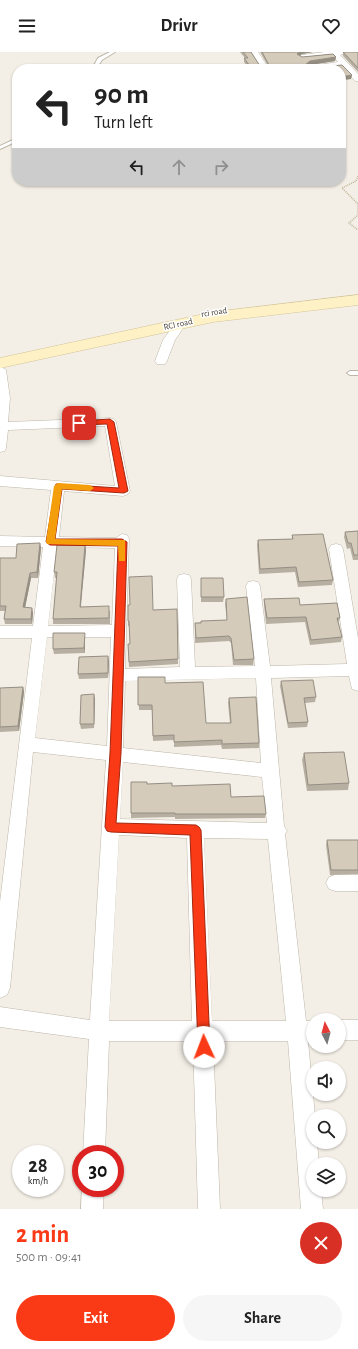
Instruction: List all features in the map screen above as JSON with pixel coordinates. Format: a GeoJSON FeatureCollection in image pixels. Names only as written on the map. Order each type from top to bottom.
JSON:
{"type":"FeatureCollection","features":[{"type":"Feature","properties":{"kind":"main road","name":"rci road"},"geometry":{"type":"LineString","coordinates":[[0,352],[181,317],[322,301],[358,293]]}},
{"type":"Feature","properties":{"kind":"main road","name":"RCI road"},"geometry":{"type":"LineString","coordinates":[[0,363],[213,318],[322,301],[358,300]]}},
{"type":"Feature","properties":{"kind":"street"},"geometry":{"type":"LineString","coordinates":[[254,52],[262,64]]}},
{"type":"Feature","properties":{"kind":"street"},"geometry":{"type":"LineString","coordinates":[[300,55],[346,52]]}},
{"type":"Feature","properties":{"kind":"street"},"geometry":{"type":"LineString","coordinates":[[335,53],[344,64]]}},
{"type":"Feature","properties":{"kind":"street"},"geometry":{"type":"LineString","coordinates":[[300,55],[307,64]]}},
{"type":"Feature","properties":{"kind":"street"},"geometry":{"type":"LineString","coordinates":[[346,66],[358,79]]}},
{"type":"Feature","properties":{"kind":"street"},"geometry":{"type":"LineString","coordinates":[[161,361],[169,340],[180,324]]}},
{"type":"Feature","properties":{"kind":"street"},"geometry":{"type":"LineString","coordinates":[[0,370],[4,398],[0,448]]}},
{"type":"Feature","properties":{"kind":"street"},"geometry":{"type":"LineString","coordinates":[[0,481],[124,491],[110,422],[2,426]]}},
{"type":"Feature","properties":{"kind":"street"},"geometry":{"type":"LineString","coordinates":[[0,988],[6,880],[26,744],[58,486]]}},
{"type":"Feature","properties":{"kind":"street"},"geometry":{"type":"LineString","coordinates":[[0,541],[122,541],[116,753],[99,1031],[94,1145]]}},
{"type":"Feature","properties":{"kind":"street"},"geometry":{"type":"LineString","coordinates":[[118,675],[263,671],[357,675],[336,549]]}},
{"type":"Feature","properties":{"kind":"street"},"geometry":{"type":"LineString","coordinates":[[184,579],[188,673]]}},
{"type":"Feature","properties":{"kind":"street"},"geometry":{"type":"LineString","coordinates":[[253,586],[263,671],[270,771],[305,1031],[312,1209]]}},
{"type":"Feature","properties":{"kind":"street"},"geometry":{"type":"LineString","coordinates":[[0,632],[119,631]]}},
{"type":"Feature","properties":{"kind":"street"},"geometry":{"type":"LineString","coordinates":[[26,744],[270,771]]}},
{"type":"Feature","properties":{"kind":"street"},"geometry":{"type":"LineString","coordinates":[[111,827],[278,831]]}},
{"type":"Feature","properties":{"kind":"street"},"geometry":{"type":"LineString","coordinates":[[196,830],[210,1209]]}},
{"type":"Feature","properties":{"kind":"street"},"geometry":{"type":"LineString","coordinates":[[335,883],[358,882]]}},
{"type":"Feature","properties":{"kind":"street"},"geometry":{"type":"LineString","coordinates":[[0,1017],[99,1031],[305,1031]]}},
{"type":"Feature","properties":{"kind":"street"},"geometry":{"type":"LineString","coordinates":[[346,1030],[358,1030]]}},
{"type":"Feature","properties":{"kind":"street"},"geometry":{"type":"LineString","coordinates":[[92,1209],[93,1197]]}},
{"type":"Feature","properties":{"kind":"lane"},"geometry":{"type":"LineString","coordinates":[[97,64],[100,59],[113,52]]}},
{"type":"Feature","properties":{"kind":"lane"},"geometry":{"type":"LineString","coordinates":[[0,148],[12,142]]}},
{"type":"Feature","properties":{"kind":"lane"},"geometry":{"type":"LineString","coordinates":[[350,373],[358,373]]}},
{"type":"Feature","properties":{"kind":"path"},"geometry":{"type":"LineString","coordinates":[[346,186],[356,180],[358,176]]}},
{"type":"Feature","properties":{"kind":"path"},"geometry":{"type":"LineString","coordinates":[[346,186],[342,188],[358,204],[358,215],[350,223],[358,230]]}},
{"type":"Feature","properties":{"kind":"building"},"geometry":{"type":"Polygon","coordinates":[[[243,52],[251,52],[259,64],[248,64],[244,58],[248,58],[243,52]]]}},
{"type":"Feature","properties":{"kind":"building"},"geometry":{"type":"Polygon","coordinates":[[[262,52],[300,52],[297,54],[302,57],[333,54],[336,57],[310,61],[306,64],[268,64],[262,52]]]}},
{"type":"Feature","properties":{"kind":"building"},"geometry":{"type":"Polygon","coordinates":[[[343,52],[358,52],[358,68],[343,52]]]}},
{"type":"Feature","properties":{"kind":"building"},"geometry":{"type":"Polygon","coordinates":[[[346,69],[352,75],[346,76],[346,69]]]}},
{"type":"Feature","properties":{"kind":"building"},"geometry":{"type":"Polygon","coordinates":[[[358,531],[358,555],[354,555],[351,543],[348,543],[345,532],[358,531]]]}},
{"type":"Feature","properties":{"kind":"building"},"geometry":{"type":"Polygon","coordinates":[[[323,534],[333,580],[299,582],[296,567],[260,569],[258,540],[293,539],[292,535],[323,534]]]}},
{"type":"Feature","properties":{"kind":"building"},"geometry":{"type":"Polygon","coordinates":[[[40,543],[37,572],[30,573],[23,607],[32,608],[31,619],[4,619],[6,606],[0,606],[0,558],[16,558],[17,544],[40,543]]]}},
{"type":"Feature","properties":{"kind":"building"},"geometry":{"type":"Polygon","coordinates":[[[57,545],[85,545],[80,607],[109,606],[109,618],[53,619],[57,572],[54,572],[57,545]]]}},
{"type":"Feature","properties":{"kind":"building"},"geometry":{"type":"Polygon","coordinates":[[[152,576],[153,610],[177,609],[178,659],[129,662],[129,577],[152,576]]]}},
{"type":"Feature","properties":{"kind":"building"},"geometry":{"type":"Polygon","coordinates":[[[201,578],[223,578],[224,597],[201,597],[201,578]]]}},
{"type":"Feature","properties":{"kind":"building"},"geometry":{"type":"Polygon","coordinates":[[[247,597],[254,659],[234,660],[231,638],[229,636],[196,638],[195,623],[201,623],[201,621],[227,620],[226,599],[247,597]]]}},
{"type":"Feature","properties":{"kind":"building"},"geometry":{"type":"Polygon","coordinates":[[[299,598],[300,605],[337,603],[340,618],[337,618],[342,637],[311,640],[306,617],[267,618],[264,599],[299,598]]]}},
{"type":"Feature","properties":{"kind":"building"},"geometry":{"type":"Polygon","coordinates":[[[53,633],[85,633],[84,648],[53,649],[53,633]]]}},
{"type":"Feature","properties":{"kind":"building"},"geometry":{"type":"Polygon","coordinates":[[[108,656],[108,673],[78,674],[79,657],[108,656]]]}},
{"type":"Feature","properties":{"kind":"building"},"geometry":{"type":"Polygon","coordinates":[[[138,677],[165,677],[165,683],[203,682],[206,723],[231,723],[229,698],[256,697],[259,743],[222,744],[222,740],[174,742],[174,735],[153,736],[152,705],[138,705],[138,677]]]}},
{"type":"Feature","properties":{"kind":"building"},"geometry":{"type":"Polygon","coordinates":[[[313,680],[316,697],[304,698],[308,722],[288,723],[281,681],[313,680]]]}},
{"type":"Feature","properties":{"kind":"building"},"geometry":{"type":"Polygon","coordinates":[[[23,687],[18,726],[0,727],[0,688],[23,687]]]}},
{"type":"Feature","properties":{"kind":"building"},"geometry":{"type":"Polygon","coordinates":[[[94,694],[94,724],[80,724],[81,695],[94,694]]]}},
{"type":"Feature","properties":{"kind":"building"},"geometry":{"type":"Polygon","coordinates":[[[344,752],[349,783],[308,785],[304,753],[344,752]]]}},
{"type":"Feature","properties":{"kind":"building"},"geometry":{"type":"Polygon","coordinates":[[[131,782],[147,782],[147,784],[172,783],[172,786],[230,784],[231,797],[264,796],[266,814],[131,813],[131,782]]]}},
{"type":"Feature","properties":{"kind":"building"},"geometry":{"type":"Polygon","coordinates":[[[327,840],[358,840],[358,870],[331,870],[327,840]]]}},
{"type":"Feature","properties":{"kind":"slow traffic"},"geometry":{"type":"LineString","coordinates":[[90,488],[58,486],[50,542],[122,542],[122,559]]}},
{"type":"Feature","properties":{"kind":"route"},"geometry":{"type":"LineString","coordinates":[[79,423],[110,422],[124,491],[58,486],[50,542],[122,542],[116,753],[111,827],[196,830],[204,1047]]}}]}
